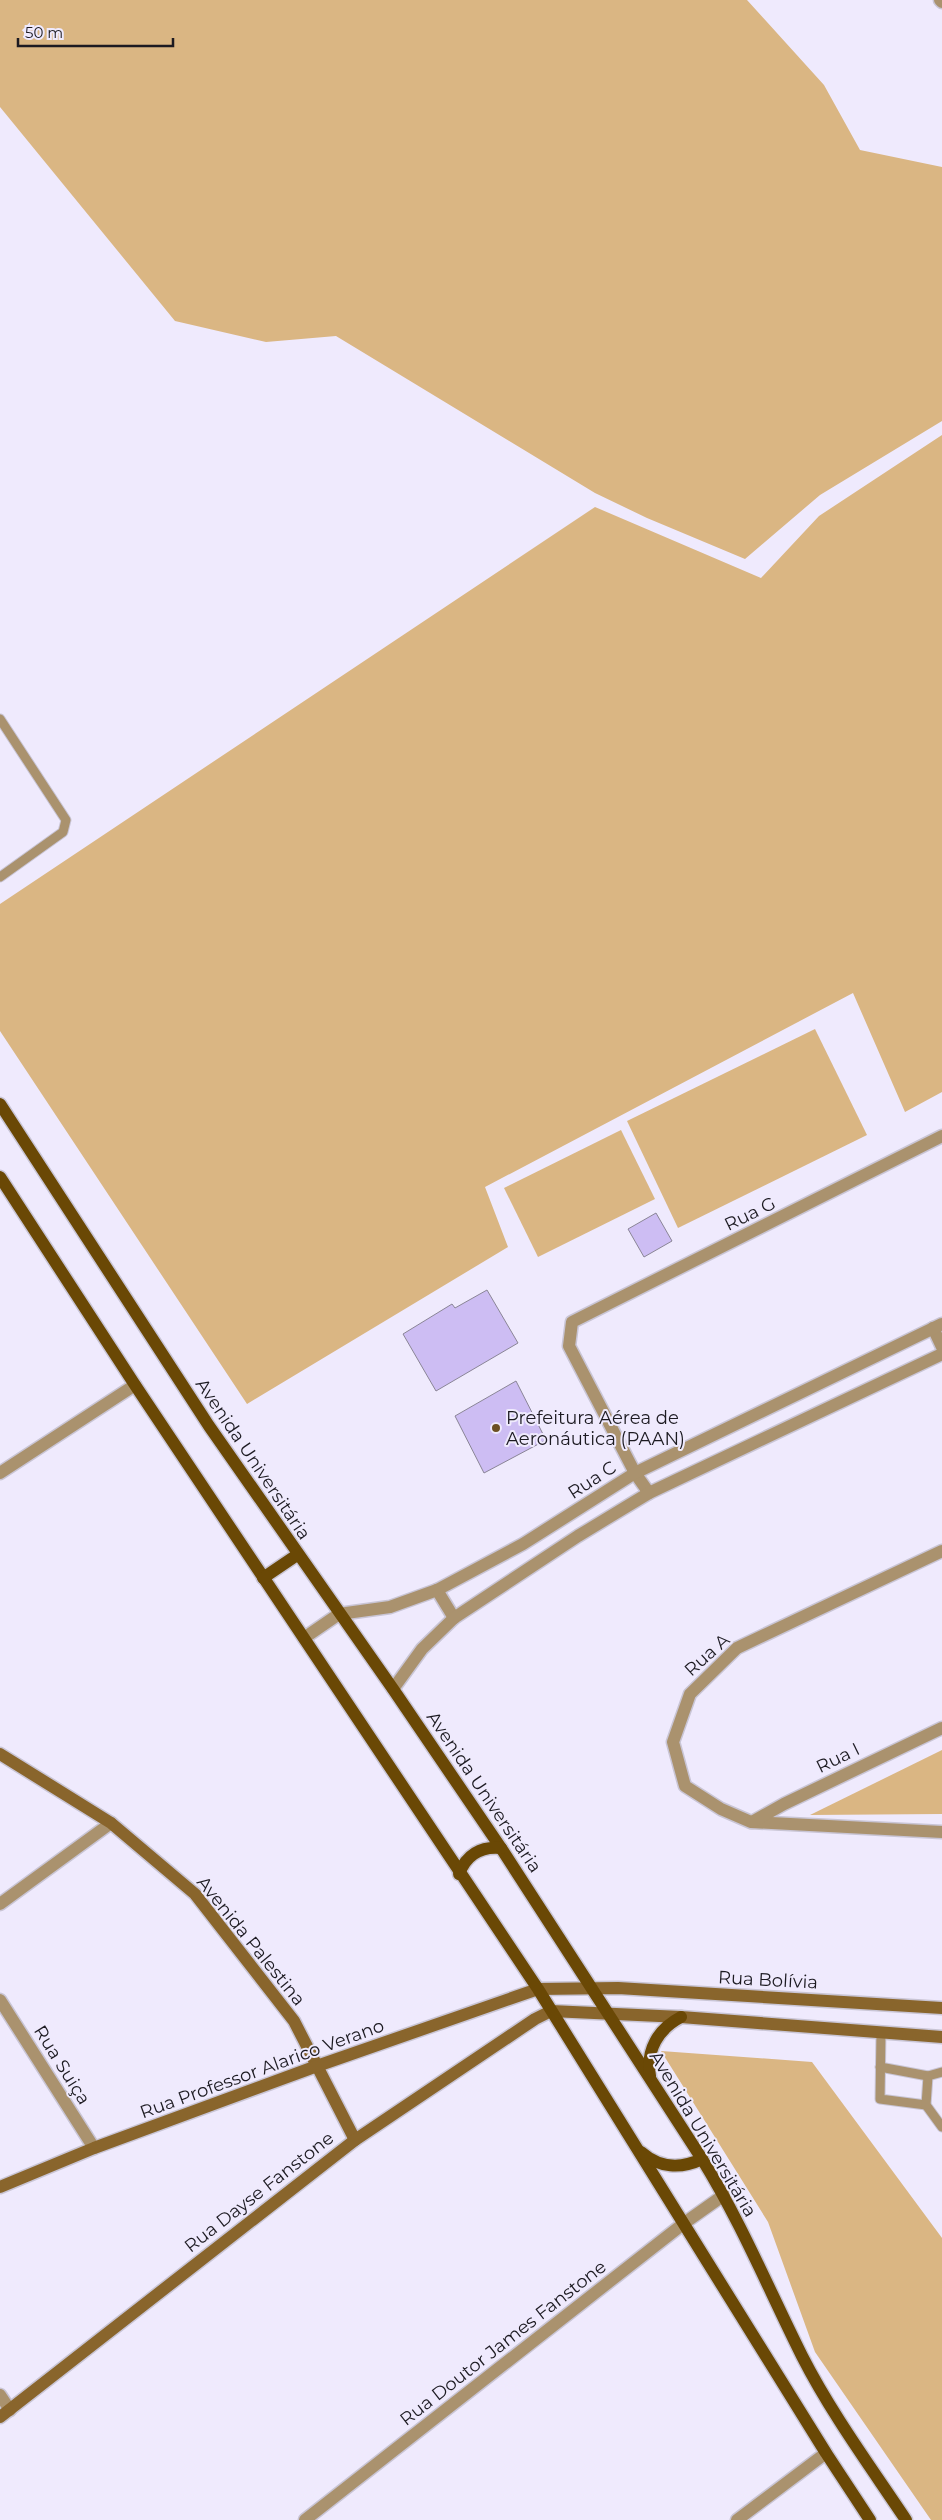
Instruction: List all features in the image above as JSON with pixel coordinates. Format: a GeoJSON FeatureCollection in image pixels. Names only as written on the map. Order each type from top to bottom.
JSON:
{"type":"FeatureCollection","features":[{"type":"Feature","properties":{"kind":"main road","name":"Avenida Universitária"},"geometry":{"type":"LineString","coordinates":[[0,1104],[209,1426],[297,1555],[393,1689],[501,1848],[702,2159],[724,2196],[803,2358],[849,2434],[906,2520]]}},
{"type":"Feature","properties":{"kind":"main road"},"geometry":{"type":"LineString","coordinates":[[0,1177],[135,1385],[459,1874],[538,1989],[683,2224],[870,2520]]}},
{"type":"Feature","properties":{"kind":"main road"},"geometry":{"type":"LineString","coordinates":[[263,1578],[297,1555]]}},
{"type":"Feature","properties":{"kind":"main road","name":"Avenida Palestina"},"geometry":{"type":"LineString","coordinates":[[0,1754],[111,1823],[194,1894],[294,2021],[355,2140]]}},
{"type":"Feature","properties":{"kind":"main road"},"geometry":{"type":"LineString","coordinates":[[459,1874],[463,1865],[476,1852],[492,1847],[501,1848]]}},
{"type":"Feature","properties":{"kind":"main road","name":"Rua Bolívia"},"geometry":{"type":"LineString","coordinates":[[538,1989],[591,1988],[942,2008]]}},
{"type":"Feature","properties":{"kind":"main road","name":"Rua Professor Alarico Verano"},"geometry":{"type":"LineString","coordinates":[[0,2187],[94,2148],[317,2066],[538,1989]]}},
{"type":"Feature","properties":{"kind":"main road"},"geometry":{"type":"LineString","coordinates":[[551,2011],[607,2012],[942,2037]]}},
{"type":"Feature","properties":{"kind":"main road","name":"Rua Dayse Fanstone"},"geometry":{"type":"LineString","coordinates":[[5,2413],[355,2140],[535,2019],[551,2011]]}},
{"type":"Feature","properties":{"kind":"main road"},"geometry":{"type":"LineString","coordinates":[[650,2079],[649,2059],[655,2040],[670,2023],[681,2017]]}},
{"type":"Feature","properties":{"kind":"main road"},"geometry":{"type":"LineString","coordinates":[[638,2149],[647,2157],[668,2165],[691,2164],[702,2159]]}},
{"type":"Feature","properties":{"kind":"street","name":"Rua G"},"geometry":{"type":"LineString","coordinates":[[635,1473],[568,1346],[572,1322],[942,1136]]}},
{"type":"Feature","properties":{"kind":"street"},"geometry":{"type":"LineString","coordinates":[[938,1326],[942,1347]]}},
{"type":"Feature","properties":{"kind":"street","name":"Rua C"},"geometry":{"type":"LineString","coordinates":[[339,1614],[390,1608],[437,1590],[523,1544],[635,1473],[938,1326]]}},
{"type":"Feature","properties":{"kind":"street"},"geometry":{"type":"LineString","coordinates":[[393,1689],[422,1649],[454,1618],[578,1536],[649,1493],[942,1354]]}},
{"type":"Feature","properties":{"kind":"street"},"geometry":{"type":"LineString","coordinates":[[0,1473],[135,1385]]}},
{"type":"Feature","properties":{"kind":"street"},"geometry":{"type":"LineString","coordinates":[[635,1473],[649,1493]]}},
{"type":"Feature","properties":{"kind":"street"},"geometry":{"type":"LineString","coordinates":[[567,1517],[578,1536]]}},
{"type":"Feature","properties":{"kind":"street"},"geometry":{"type":"LineString","coordinates":[[523,1544],[534,1565]]}},
{"type":"Feature","properties":{"kind":"street","name":"Rua A"},"geometry":{"type":"LineString","coordinates":[[942,1552],[737,1648],[690,1694],[672,1742],[685,1786],[721,1810],[751,1822],[942,1832]]}},
{"type":"Feature","properties":{"kind":"street"},"geometry":{"type":"LineString","coordinates":[[437,1590],[454,1618]]}},
{"type":"Feature","properties":{"kind":"street"},"geometry":{"type":"LineString","coordinates":[[304,1638],[339,1614]]}},
{"type":"Feature","properties":{"kind":"street","name":"Rua I"},"geometry":{"type":"LineString","coordinates":[[751,1822],[784,1804],[942,1728]]}},
{"type":"Feature","properties":{"kind":"street"},"geometry":{"type":"LineString","coordinates":[[0,1904],[111,1823]]}},
{"type":"Feature","properties":{"kind":"street","name":"Rua Suiça"},"geometry":{"type":"LineString","coordinates":[[0,2000],[94,2148]]}},
{"type":"Feature","properties":{"kind":"street","name":"Rua Doutor James Fanstone"},"geometry":{"type":"LineString","coordinates":[[305,2520],[683,2224],[724,2196]]}},
{"type":"Feature","properties":{"kind":"street"},"geometry":{"type":"LineString","coordinates":[[0,2395],[5,2413]]}},
{"type":"Feature","properties":{"kind":"street"},"geometry":{"type":"LineString","coordinates":[[737,2520],[826,2452]]}},
{"type":"Feature","properties":{"kind":"lane"},"geometry":{"type":"LineString","coordinates":[[0,718],[66,820],[64,832],[0,877]]}},
{"type":"Feature","properties":{"kind":"lane"},"geometry":{"type":"LineString","coordinates":[[881,2033],[880,2099],[926,2105]]}},
{"type":"Feature","properties":{"kind":"lane"},"geometry":{"type":"LineString","coordinates":[[880,2067],[928,2076],[942,2072]]}},
{"type":"Feature","properties":{"kind":"lane"},"geometry":{"type":"LineString","coordinates":[[928,2076],[926,2105],[942,2127]]}},
{"type":"Feature","properties":{"kind":"shaded area"},"geometry":{"type":"Polygon","coordinates":[[[0,0],[747,0],[824,85],[860,150],[942,167],[942,421],[820,495],[745,559],[647,518],[595,493],[336,336],[266,342],[175,321],[0,107],[0,0]]]}},
{"type":"Feature","properties":{"kind":"shaded area"},"geometry":{"type":"Polygon","coordinates":[[[942,435],[942,1092],[905,1112],[853,993],[485,1187],[508,1247],[247,1404],[0,1031],[0,904],[595,507],[761,578],[819,516],[942,435]]]}},
{"type":"Feature","properties":{"kind":"shaded area"},"geometry":{"type":"Polygon","coordinates":[[[815,1029],[867,1135],[678,1228],[627,1121],[815,1029]]]}},
{"type":"Feature","properties":{"kind":"shaded area"},"geometry":{"type":"Polygon","coordinates":[[[621,1130],[655,1199],[538,1257],[504,1188],[621,1130]]]}},
{"type":"Feature","properties":{"kind":"shaded area"},"geometry":{"type":"Polygon","coordinates":[[[942,1750],[942,1814],[810,1815],[942,1750]]]}},
{"type":"Feature","properties":{"kind":"shaded area"},"geometry":{"type":"Polygon","coordinates":[[[661,2051],[812,2062],[942,2238],[942,2520],[931,2520],[815,2352],[768,2222],[661,2051]]]}},
{"type":"Feature","properties":{"kind":"building"},"geometry":{"type":"Polygon","coordinates":[[[656,1213],[672,1241],[644,1257],[628,1229],[656,1213]]]}},
{"type":"Feature","properties":{"kind":"building"},"geometry":{"type":"Polygon","coordinates":[[[487,1290],[518,1343],[436,1391],[403,1334],[452,1304],[455,1308],[487,1290]]]}},
{"type":"Feature","properties":{"kind":"building"},"geometry":{"type":"Polygon","coordinates":[[[516,1381],[546,1440],[484,1473],[455,1416],[516,1381]]]}},
{"type":"Feature","properties":{"kind":"place","name":"Prefeitura Aérea de Aeronáutica (PAAN)"},"geometry":{"type":"Point","coordinates":[496,1428]}}]}
